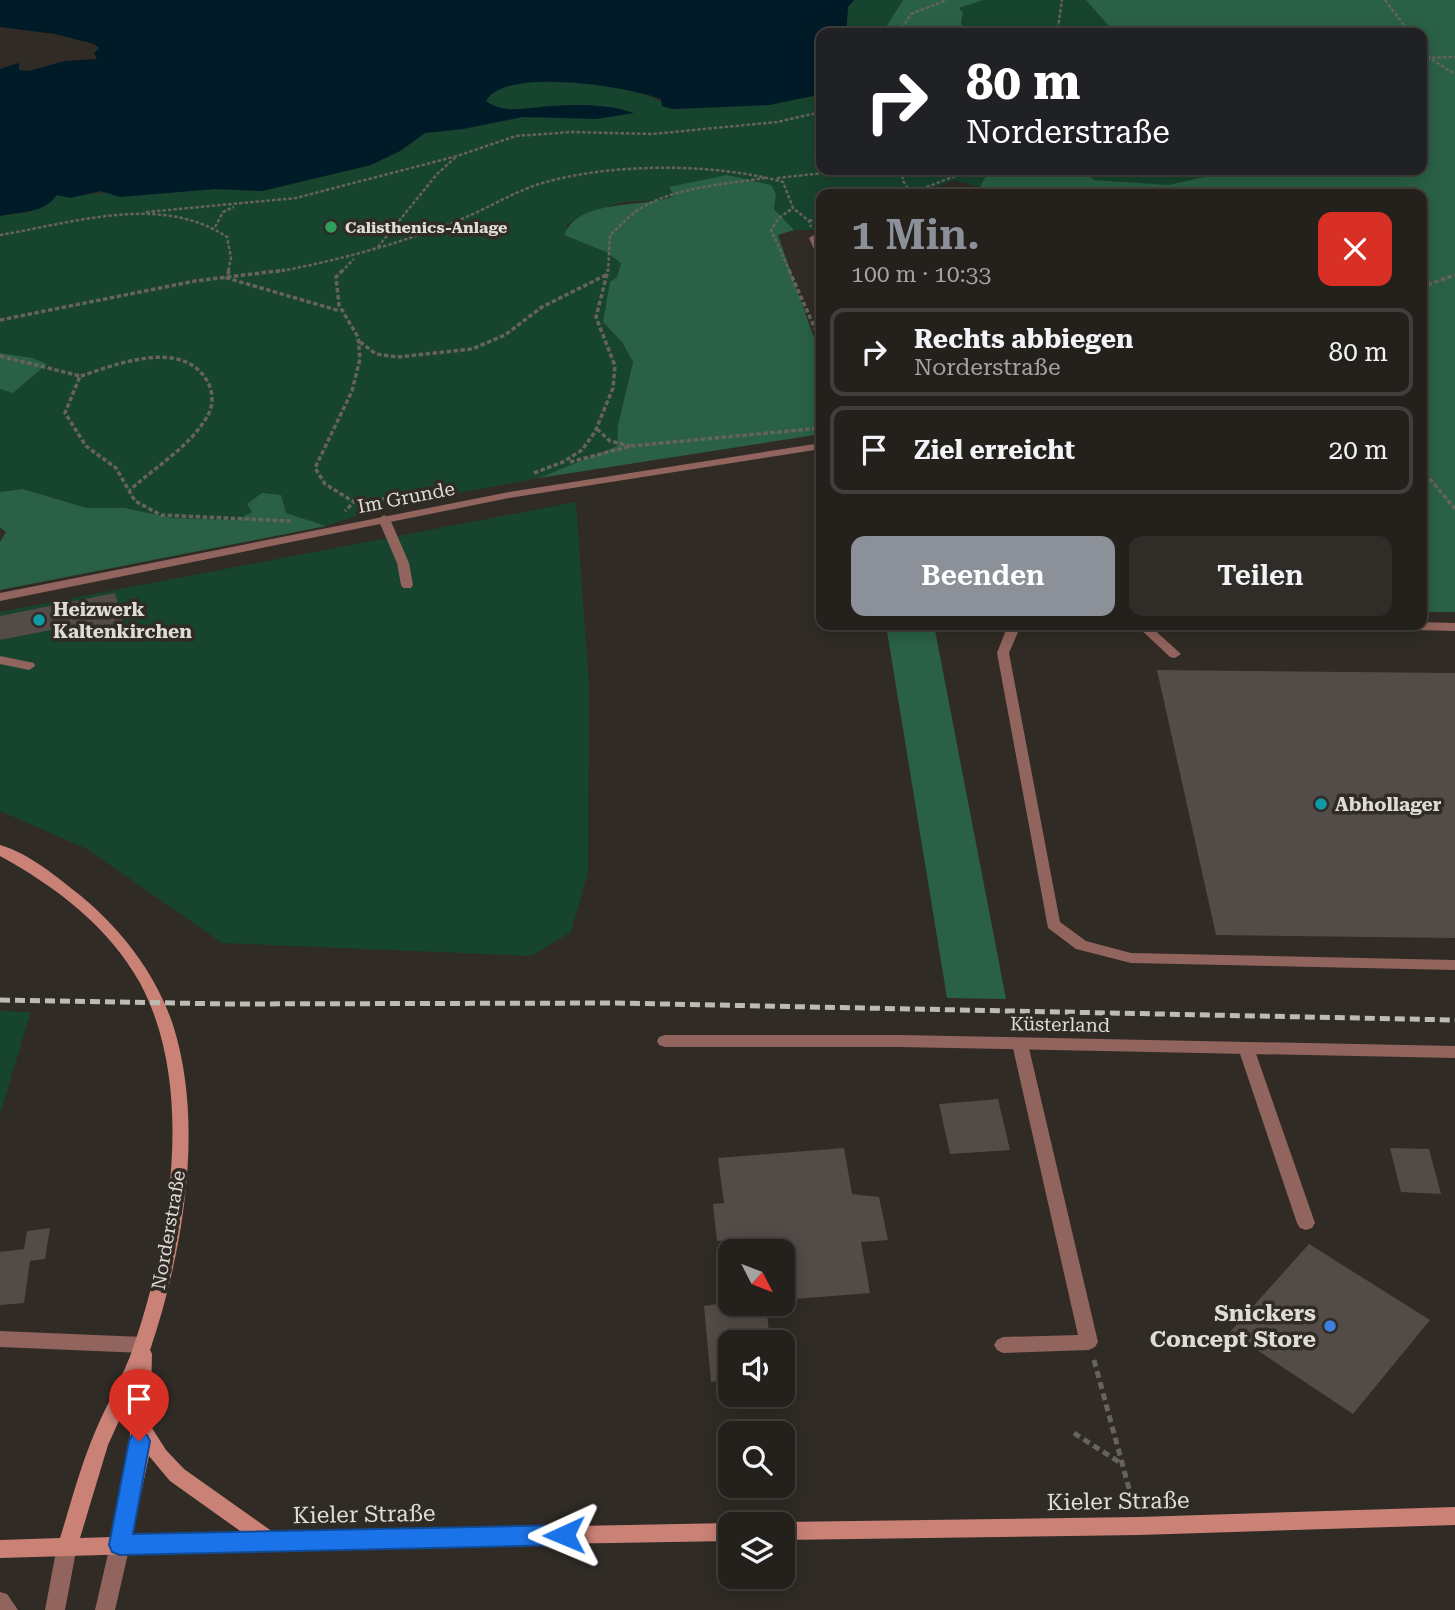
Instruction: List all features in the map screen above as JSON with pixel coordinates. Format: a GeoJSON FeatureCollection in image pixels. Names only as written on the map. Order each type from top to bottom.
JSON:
{"type":"FeatureCollection","features":[{"type":"Feature","properties":{"kind":"main road","name":"Norderstraße"},"geometry":{"type":"LineString","coordinates":[[0,850],[72,895],[110,933],[148,984],[163,1020],[177,1089],[180,1159],[175,1205],[159,1285],[143,1345],[100,1444],[67,1546]]}},
{"type":"Feature","properties":{"kind":"main road","name":"Norderstraße"},"geometry":{"type":"LineString","coordinates":[[120,1545],[139,1456],[143,1345]]}},
{"type":"Feature","properties":{"kind":"main road"},"geometry":{"type":"LineString","coordinates":[[140,1426],[159,1456],[177,1475],[270,1541]]}},
{"type":"Feature","properties":{"kind":"main road","name":"Kieler Straße"},"geometry":{"type":"LineString","coordinates":[[795,1531],[1139,1526],[1455,1516]]}},
{"type":"Feature","properties":{"kind":"main road","name":"Kieler Straße"},"geometry":{"type":"LineString","coordinates":[[0,1549],[718,1532]]}},
{"type":"Feature","properties":{"kind":"street"},"geometry":{"type":"LineString","coordinates":[[814,238],[816,243]]}},
{"type":"Feature","properties":{"kind":"street","name":"Im Grunde"},"geometry":{"type":"LineString","coordinates":[[0,597],[384,519],[624,476],[816,447]]}},
{"type":"Feature","properties":{"kind":"street"},"geometry":{"type":"LineString","coordinates":[[384,519],[403,563],[407,585]]}},
{"type":"Feature","properties":{"kind":"street"},"geometry":{"type":"LineString","coordinates":[[1427,626],[1455,627]]}},
{"type":"Feature","properties":{"kind":"street"},"geometry":{"type":"LineString","coordinates":[[1012,630],[1003,653],[1053,924],[1082,945],[1131,958],[1455,965]]}},
{"type":"Feature","properties":{"kind":"street"},"geometry":{"type":"LineString","coordinates":[[1148,630],[1175,653]]}},
{"type":"Feature","properties":{"kind":"street"},"geometry":{"type":"LineString","coordinates":[[0,660],[29,666]]}},
{"type":"Feature","properties":{"kind":"street","name":"Küsterland"},"geometry":{"type":"LineString","coordinates":[[665,1041],[899,1041],[1455,1052]]}},
{"type":"Feature","properties":{"kind":"street"},"geometry":{"type":"LineString","coordinates":[[1003,1345],[1089,1342],[1020,1044]]}},
{"type":"Feature","properties":{"kind":"street"},"geometry":{"type":"LineString","coordinates":[[1246,1048],[1306,1223]]}},
{"type":"Feature","properties":{"kind":"street"},"geometry":{"type":"LineString","coordinates":[[0,1339],[143,1345]]}},
{"type":"Feature","properties":{"kind":"street","name":"Norderstraße"},"geometry":{"type":"LineString","coordinates":[[105,1610],[120,1545]]}},
{"type":"Feature","properties":{"kind":"street","name":"Norderstraße"},"geometry":{"type":"LineString","coordinates":[[55,1610],[67,1546]]}},
{"type":"Feature","properties":{"kind":"street"},"geometry":{"type":"LineString","coordinates":[[0,1601],[8,1610]]}},
{"type":"Feature","properties":{"kind":"path"},"geometry":{"type":"LineString","coordinates":[[901,28],[904,19],[921,9],[947,0]]}},
{"type":"Feature","properties":{"kind":"path"},"geometry":{"type":"LineString","coordinates":[[1058,28],[1062,0]]}},
{"type":"Feature","properties":{"kind":"path"},"geometry":{"type":"LineString","coordinates":[[1385,0],[1406,28]]}},
{"type":"Feature","properties":{"kind":"path"},"geometry":{"type":"LineString","coordinates":[[1427,54],[1455,74]]}},
{"type":"Feature","properties":{"kind":"path"},"geometry":{"type":"LineString","coordinates":[[1427,59],[1455,57]]}},
{"type":"Feature","properties":{"kind":"path"},"geometry":{"type":"LineString","coordinates":[[0,235],[146,212],[296,198],[457,156],[516,136],[559,132],[652,134],[777,121],[816,113]]}},
{"type":"Feature","properties":{"kind":"path"},"geometry":{"type":"LineString","coordinates":[[414,496],[354,502],[325,484],[315,468],[321,448],[349,397],[359,370],[359,341],[355,328],[341,312],[336,277],[351,260],[376,249],[437,174],[457,156]]}},
{"type":"Feature","properties":{"kind":"path"},"geometry":{"type":"LineString","coordinates":[[0,320],[195,281],[312,267],[376,249],[463,218],[524,189],[570,177],[647,169],[725,170],[774,178],[783,182],[793,208],[809,220],[814,238]]}},
{"type":"Feature","properties":{"kind":"path"},"geometry":{"type":"LineString","coordinates":[[570,462],[589,443],[597,429],[617,376],[612,354],[596,317],[608,274],[610,235],[636,211],[670,196],[706,187],[816,174]]}},
{"type":"Feature","properties":{"kind":"path"},"geometry":{"type":"LineString","coordinates":[[920,189],[958,175]]}},
{"type":"Feature","properties":{"kind":"path"},"geometry":{"type":"LineString","coordinates":[[215,227],[223,212],[245,204]]}},
{"type":"Feature","properties":{"kind":"path"},"geometry":{"type":"LineString","coordinates":[[793,208],[779,218],[771,230],[816,331]]}},
{"type":"Feature","properties":{"kind":"path"},"geometry":{"type":"LineString","coordinates":[[146,212],[186,217],[215,227],[227,237],[231,258],[226,278]]}},
{"type":"Feature","properties":{"kind":"path"},"geometry":{"type":"LineString","coordinates":[[809,220],[816,218]]}},
{"type":"Feature","properties":{"kind":"path"},"geometry":{"type":"LineString","coordinates":[[359,341],[376,354],[397,357],[472,349],[505,335],[542,307],[608,274]]}},
{"type":"Feature","properties":{"kind":"path"},"geometry":{"type":"LineString","coordinates":[[1427,285],[1455,275]]}},
{"type":"Feature","properties":{"kind":"path"},"geometry":{"type":"LineString","coordinates":[[226,278],[236,283],[290,294],[341,312]]}},
{"type":"Feature","properties":{"kind":"path"},"geometry":{"type":"LineString","coordinates":[[0,356],[80,376],[139,358],[167,358],[192,365],[207,377],[212,391],[210,412],[198,429],[130,490]]}},
{"type":"Feature","properties":{"kind":"path"},"geometry":{"type":"LineString","coordinates":[[80,376],[65,413],[86,446],[116,468],[135,502],[161,515],[300,522]]}},
{"type":"Feature","properties":{"kind":"path"},"geometry":{"type":"LineString","coordinates":[[529,475],[631,446],[816,428]]}},
{"type":"Feature","properties":{"kind":"path"},"geometry":{"type":"LineString","coordinates":[[597,429],[610,441],[631,446]]}},
{"type":"Feature","properties":{"kind":"path"},"geometry":{"type":"LineString","coordinates":[[1427,475],[1455,509]]}},
{"type":"Feature","properties":{"kind":"path"},"geometry":{"type":"LineString","coordinates":[[354,502],[343,514],[358,524]]}},
{"type":"Feature","properties":{"kind":"path"},"geometry":{"type":"LineString","coordinates":[[1089,1342],[1139,1526]]}},
{"type":"Feature","properties":{"kind":"path"},"geometry":{"type":"LineString","coordinates":[[1074,1433],[1122,1464]]}},
{"type":"Feature","properties":{"kind":"green space"},"geometry":{"type":"Polygon","coordinates":[[[854,0],[903,0],[886,28],[846,28],[848,7],[854,0]]]}},
{"type":"Feature","properties":{"kind":"green space"},"geometry":{"type":"Polygon","coordinates":[[[903,0],[983,0],[959,8],[963,13],[961,24],[965,28],[886,27],[903,0]]]}},
{"type":"Feature","properties":{"kind":"green space"},"geometry":{"type":"Polygon","coordinates":[[[983,0],[1086,0],[1111,28],[965,28],[961,24],[963,18],[959,8],[963,4],[983,0]]]}},
{"type":"Feature","properties":{"kind":"green space"},"geometry":{"type":"Polygon","coordinates":[[[1086,0],[1455,0],[1455,612],[1427,612],[1427,189],[980,187],[986,175],[1088,175],[1094,180],[1168,185],[1213,175],[1427,175],[1427,28],[1111,28],[1086,0]]]}},
{"type":"Feature","properties":{"kind":"green space"},"geometry":{"type":"Polygon","coordinates":[[[525,82],[560,82],[602,86],[643,94],[672,109],[769,105],[816,94],[816,175],[986,175],[980,187],[954,180],[931,189],[816,189],[816,230],[794,230],[774,209],[776,194],[750,180],[737,178],[711,179],[669,188],[674,196],[618,204],[568,224],[564,235],[606,252],[621,263],[603,322],[622,342],[633,362],[618,425],[617,446],[539,478],[388,506],[326,526],[286,513],[252,512],[237,520],[172,518],[125,508],[87,508],[24,489],[0,492],[0,389],[7,389],[32,358],[0,353],[0,216],[30,212],[57,195],[216,189],[262,191],[371,165],[400,151],[425,133],[463,129],[523,117],[623,109],[573,105],[517,110],[495,106],[486,101],[489,96],[508,86],[525,82]]]}},
{"type":"Feature","properties":{"kind":"green space"},"geometry":{"type":"Polygon","coordinates":[[[727,175],[771,185],[776,194],[774,209],[794,230],[778,235],[816,344],[816,435],[539,478],[617,446],[618,425],[633,362],[622,342],[603,322],[610,282],[617,277],[621,263],[606,252],[564,235],[572,223],[598,209],[674,196],[669,187],[727,175]]]}},
{"type":"Feature","properties":{"kind":"green space"},"geometry":{"type":"Polygon","coordinates":[[[1213,175],[1168,185],[1094,180],[1088,176],[1213,175]]]}},
{"type":"Feature","properties":{"kind":"green space"},"geometry":{"type":"Polygon","coordinates":[[[0,353],[32,358],[47,364],[13,393],[0,389],[0,353]]]}},
{"type":"Feature","properties":{"kind":"green space"},"geometry":{"type":"Polygon","coordinates":[[[23,489],[87,508],[125,508],[172,518],[236,520],[252,512],[247,504],[262,493],[281,495],[286,513],[326,526],[0,590],[0,542],[6,532],[0,527],[0,492],[23,489]]]}},
{"type":"Feature","properties":{"kind":"green space"},"geometry":{"type":"Polygon","coordinates":[[[576,502],[589,686],[588,872],[571,932],[531,956],[222,943],[87,849],[0,811],[0,612],[576,502]]]}},
{"type":"Feature","properties":{"kind":"green space"},"geometry":{"type":"Polygon","coordinates":[[[887,630],[935,630],[1006,999],[947,998],[887,630]]]}},
{"type":"Feature","properties":{"kind":"green space"},"geometry":{"type":"Polygon","coordinates":[[[0,1011],[31,1012],[0,1114],[0,1011]]]}},
{"type":"Feature","properties":{"kind":"water"},"geometry":{"type":"Polygon","coordinates":[[[0,0],[854,0],[848,7],[846,28],[816,28],[816,95],[769,105],[672,109],[662,106],[661,99],[623,89],[569,82],[517,84],[498,90],[486,101],[509,109],[582,105],[604,106],[634,113],[596,119],[523,117],[463,129],[425,133],[400,151],[371,165],[262,191],[216,189],[120,197],[101,191],[70,198],[57,195],[39,209],[0,216],[0,69],[19,63],[19,70],[29,71],[65,61],[97,59],[94,53],[99,48],[94,44],[55,34],[0,27],[0,0]]]}},
{"type":"Feature","properties":{"kind":"building"},"geometry":{"type":"Polygon","coordinates":[[[115,593],[125,630],[90,637],[86,623],[0,640],[0,616],[115,593]]]}},
{"type":"Feature","properties":{"kind":"building","name":"Abhollager"},"geometry":{"type":"Polygon","coordinates":[[[1157,670],[1455,673],[1455,938],[1216,935],[1157,670]]]}},
{"type":"Feature","properties":{"kind":"building"},"geometry":{"type":"Polygon","coordinates":[[[998,1099],[1010,1150],[950,1154],[939,1104],[998,1099]]]}},
{"type":"Feature","properties":{"kind":"building"},"geometry":{"type":"Polygon","coordinates":[[[844,1148],[852,1194],[879,1197],[888,1240],[861,1242],[870,1293],[795,1299],[795,1239],[717,1241],[713,1204],[724,1203],[718,1158],[844,1148]]]}},
{"type":"Feature","properties":{"kind":"building"},"geometry":{"type":"Polygon","coordinates":[[[1390,1148],[1429,1149],[1441,1194],[1401,1192],[1390,1148]]]}},
{"type":"Feature","properties":{"kind":"building"},"geometry":{"type":"Polygon","coordinates":[[[50,1228],[45,1259],[30,1261],[24,1303],[0,1305],[0,1252],[24,1249],[27,1231],[50,1228]]]}},
{"type":"Feature","properties":{"kind":"building","name":"Snickers Concept Store"},"geometry":{"type":"Polygon","coordinates":[[[1309,1244],[1430,1320],[1353,1414],[1230,1332],[1309,1244]]]}},
{"type":"Feature","properties":{"kind":"building"},"geometry":{"type":"Polygon","coordinates":[[[718,1304],[718,1316],[767,1316],[769,1330],[718,1330],[718,1381],[711,1382],[704,1306],[718,1304]]]}},
{"type":"Feature","properties":{"kind":"railway"},"geometry":{"type":"LineString","coordinates":[[0,1000],[230,1004],[616,1003],[1455,1020]]}},
{"type":"Feature","properties":{"kind":"place","name":"Calisthenics-Anlage"},"geometry":{"type":"Point","coordinates":[331,227]}},
{"type":"Feature","properties":{"kind":"place","name":"Heizwerk Kaltenkirchen"},"geometry":{"type":"Point","coordinates":[39,620]}},
{"type":"Feature","properties":{"kind":"place","name":"Abhollager"},"geometry":{"type":"Point","coordinates":[1321,804]}},
{"type":"Feature","properties":{"kind":"place","name":"Snickers Concept Store"},"geometry":{"type":"Point","coordinates":[1330,1326]}},
{"type":"Feature","properties":{"kind":"route"},"geometry":{"type":"LineString","coordinates":[[139,1441],[139,1456],[120,1545],[564,1535]]}}]}
